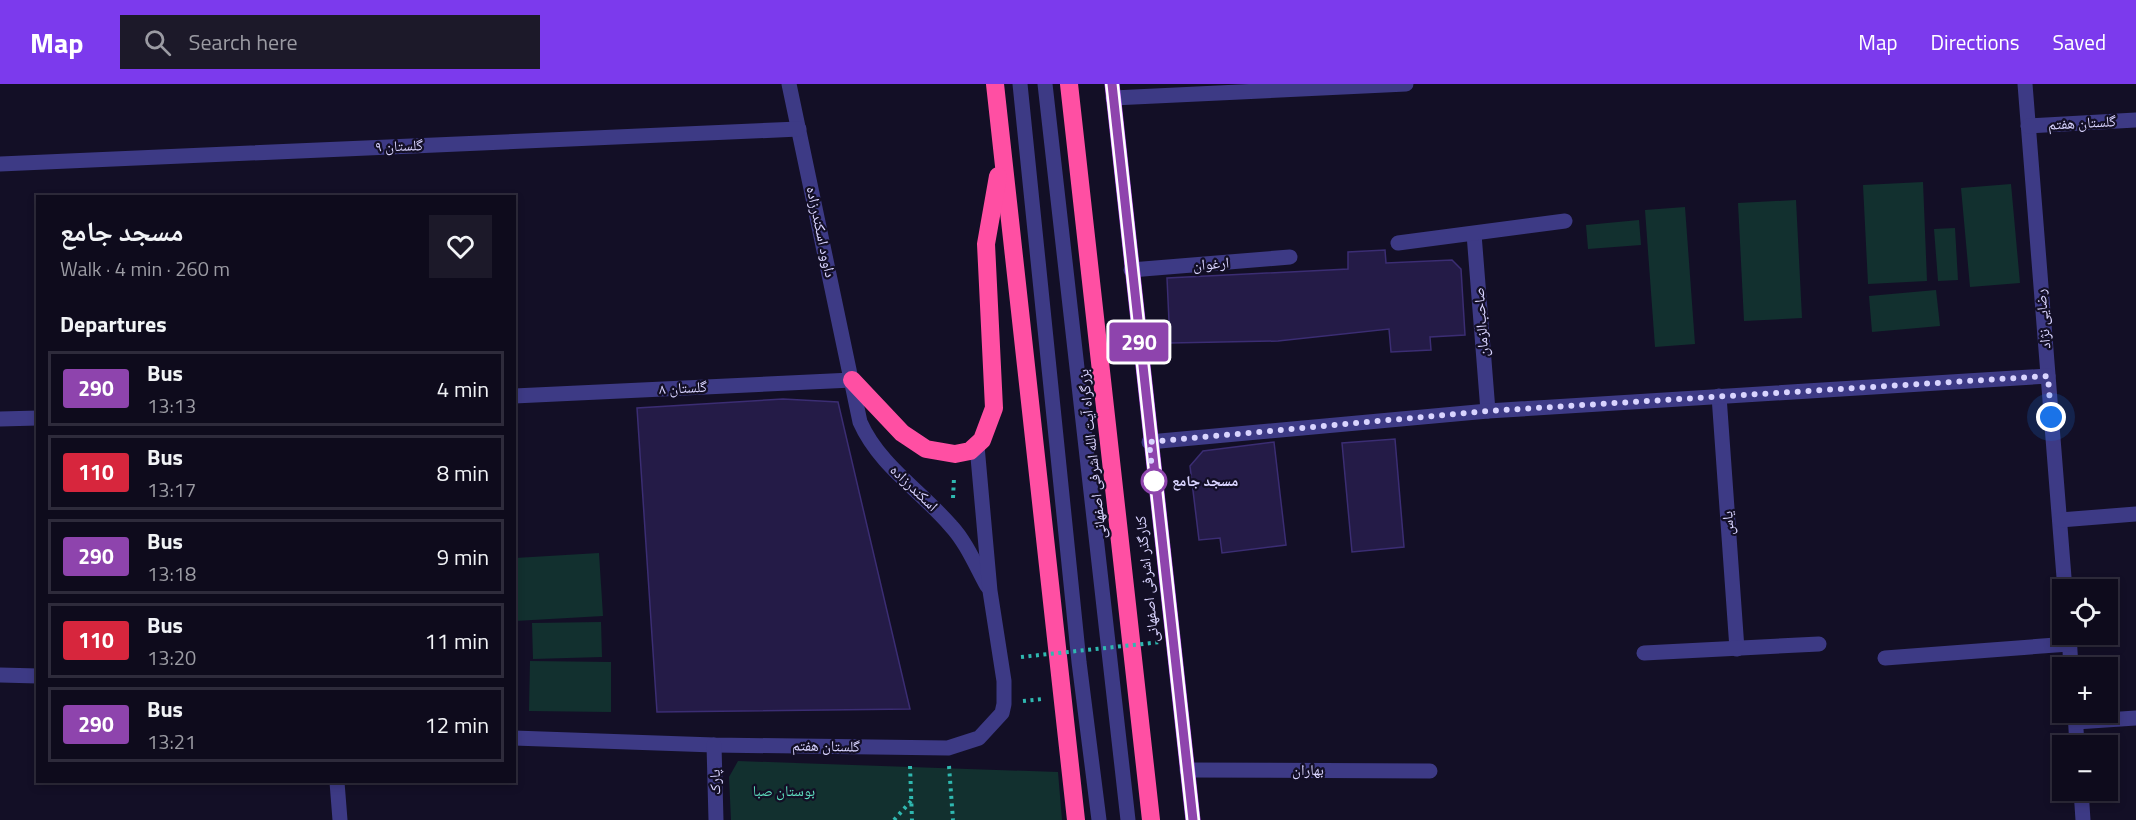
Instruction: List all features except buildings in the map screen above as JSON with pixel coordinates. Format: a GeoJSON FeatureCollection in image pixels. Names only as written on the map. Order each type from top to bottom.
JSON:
{"type":"FeatureCollection","features":[{"type":"Feature","properties":{"kind":"highway"},"geometry":{"type":"LineString","coordinates":[[995,84],[1076,820]]}},
{"type":"Feature","properties":{"kind":"highway","name":"بزرگراه آیت الله اشرفی اصفهانی"},"geometry":{"type":"LineString","coordinates":[[1069,84],[1151,820]]}},
{"type":"Feature","properties":{"kind":"highway"},"geometry":{"type":"LineString","coordinates":[[852,380],[902,433],[926,449],[955,454],[970,451],[977,446],[988,429],[994,408],[986,244],[1002,157]]}},
{"type":"Feature","properties":{"kind":"main road","name":"کنارگذر اشرفی اصفهانی"},"geometry":{"type":"LineString","coordinates":[[1113,91],[1149,442],[1193,820]]}},
{"type":"Feature","properties":{"kind":"street","name":"داوود اسکندرزاده"},"geometry":{"type":"LineString","coordinates":[[789,84],[852,380]]}},
{"type":"Feature","properties":{"kind":"street"},"geometry":{"type":"LineString","coordinates":[[1020,84],[1079,662],[1099,820]]}},
{"type":"Feature","properties":{"kind":"street"},"geometry":{"type":"LineString","coordinates":[[1045,84],[1128,820]]}},
{"type":"Feature","properties":{"kind":"street"},"geometry":{"type":"LineString","coordinates":[[1113,91],[1406,84]]}},
{"type":"Feature","properties":{"kind":"street","name":"رضایی نژاد"},"geometry":{"type":"LineString","coordinates":[[2025,84],[2064,579]]}},
{"type":"Feature","properties":{"kind":"street","name":"گلستان هفتم"},"geometry":{"type":"LineString","coordinates":[[2028,126],[2136,120]]}},
{"type":"Feature","properties":{"kind":"street","name":"گلستان ۹"},"geometry":{"type":"LineString","coordinates":[[0,164],[799,129]]}},
{"type":"Feature","properties":{"kind":"street"},"geometry":{"type":"LineString","coordinates":[[1398,243],[1565,221]]}},
{"type":"Feature","properties":{"kind":"street","name":"صاحب‌الزمان"},"geometry":{"type":"LineString","coordinates":[[1474,234],[1488,411]]}},
{"type":"Feature","properties":{"kind":"street","name":"ارغوان"},"geometry":{"type":"LineString","coordinates":[[1131,270],[1290,257]]}},
{"type":"Feature","properties":{"kind":"street"},"geometry":{"type":"LineString","coordinates":[[1149,442],[1488,411],[2048,376]]}},
{"type":"Feature","properties":{"kind":"street","name":"گلستان ٨"},"geometry":{"type":"LineString","coordinates":[[516,396],[852,380]]}},
{"type":"Feature","properties":{"kind":"street","name":"اسکندرزاده"},"geometry":{"type":"LineString","coordinates":[[852,380],[860,422],[868,441],[953,528],[990,591]]}},
{"type":"Feature","properties":{"kind":"street","name":"یاس"},"geometry":{"type":"LineString","coordinates":[[1719,396],[1737,649]]}},
{"type":"Feature","properties":{"kind":"street"},"geometry":{"type":"LineString","coordinates":[[0,420],[36,418]]}},
{"type":"Feature","properties":{"kind":"street","name":"گلستان هفتم"},"geometry":{"type":"LineString","coordinates":[[516,738],[714,745],[948,748],[980,738],[1002,713],[1004,681],[990,591],[977,446]]}},
{"type":"Feature","properties":{"kind":"street"},"geometry":{"type":"LineString","coordinates":[[2060,520],[2136,514]]}},
{"type":"Feature","properties":{"kind":"street"},"geometry":{"type":"LineString","coordinates":[[1885,658],[2052,641]]}},
{"type":"Feature","properties":{"kind":"street"},"geometry":{"type":"LineString","coordinates":[[1644,653],[1819,644]]}},
{"type":"Feature","properties":{"kind":"street"},"geometry":{"type":"LineString","coordinates":[[0,675],[36,676]]}},
{"type":"Feature","properties":{"kind":"street"},"geometry":{"type":"LineString","coordinates":[[2118,718],[2136,718]]}},
{"type":"Feature","properties":{"kind":"street","name":"پارک"},"geometry":{"type":"LineString","coordinates":[[714,745],[716,820]]}},
{"type":"Feature","properties":{"kind":"street","name":"بهاران"},"geometry":{"type":"LineString","coordinates":[[1187,770],[1430,771]]}},
{"type":"Feature","properties":{"kind":"street"},"geometry":{"type":"LineString","coordinates":[[337,783],[340,820]]}},
{"type":"Feature","properties":{"kind":"street"},"geometry":{"type":"LineString","coordinates":[[2082,801],[2083,820]]}},
{"type":"Feature","properties":{"kind":"path"},"geometry":{"type":"LineString","coordinates":[[1021,657],[1161,642]]}},
{"type":"Feature","properties":{"kind":"path"},"geometry":{"type":"LineString","coordinates":[[909,747],[912,820]]}},
{"type":"Feature","properties":{"kind":"path"},"geometry":{"type":"LineString","coordinates":[[948,748],[953,820]]}},
{"type":"Feature","properties":{"kind":"path"},"geometry":{"type":"LineString","coordinates":[[894,820],[911,800]]}},
{"type":"Feature","properties":{"kind":"green space"},"geometry":{"type":"Polygon","coordinates":[[[1923,182],[1927,281],[1868,284],[1863,185],[1923,182]]]}},
{"type":"Feature","properties":{"kind":"green space"},"geometry":{"type":"Polygon","coordinates":[[[2011,184],[2020,283],[1970,287],[1961,188],[2011,184]]]}},
{"type":"Feature","properties":{"kind":"green space"},"geometry":{"type":"Polygon","coordinates":[[[1796,200],[1802,318],[1744,321],[1738,203],[1796,200]]]}},
{"type":"Feature","properties":{"kind":"green space"},"geometry":{"type":"Polygon","coordinates":[[[1685,207],[1695,344],[1655,347],[1645,210],[1685,207]]]}},
{"type":"Feature","properties":{"kind":"green space"},"geometry":{"type":"Polygon","coordinates":[[[1639,220],[1641,245],[1588,249],[1586,225],[1639,220]]]}},
{"type":"Feature","properties":{"kind":"green space"},"geometry":{"type":"Polygon","coordinates":[[[1955,228],[1958,280],[1938,281],[1934,229],[1955,228]]]}},
{"type":"Feature","properties":{"kind":"green space"},"geometry":{"type":"Polygon","coordinates":[[[1936,290],[1940,326],[1872,332],[1869,296],[1936,290]]]}},
{"type":"Feature","properties":{"kind":"green space"},"geometry":{"type":"Polygon","coordinates":[[[599,553],[603,616],[516,621],[516,558],[599,553]]]}},
{"type":"Feature","properties":{"kind":"green space"},"geometry":{"type":"Polygon","coordinates":[[[601,622],[602,657],[533,659],[532,623],[601,622]]]}},
{"type":"Feature","properties":{"kind":"green space"},"geometry":{"type":"Polygon","coordinates":[[[530,661],[611,662],[611,712],[529,711],[530,661]]]}},
{"type":"Feature","properties":{"kind":"green space","name":"بوستان صبا"},"geometry":{"type":"Polygon","coordinates":[[[738,761],[1058,772],[1062,820],[731,820],[729,777],[738,761]]]}},
{"type":"Feature","properties":{"kind":"bus line","name":"290"},"geometry":{"type":"LineString","coordinates":[[1112,84],[1149,442],[1193,820]]}},
{"type":"Feature","properties":{"kind":"place","name":"مسجد جامع"},"geometry":{"type":"Point","coordinates":[1154,481]}},
{"type":"Feature","properties":{"kind":"route"},"geometry":{"type":"LineString","coordinates":[[1154,481],[1154,487],[1149,442],[1488,411],[2048,376],[2051,417]]}}]}
